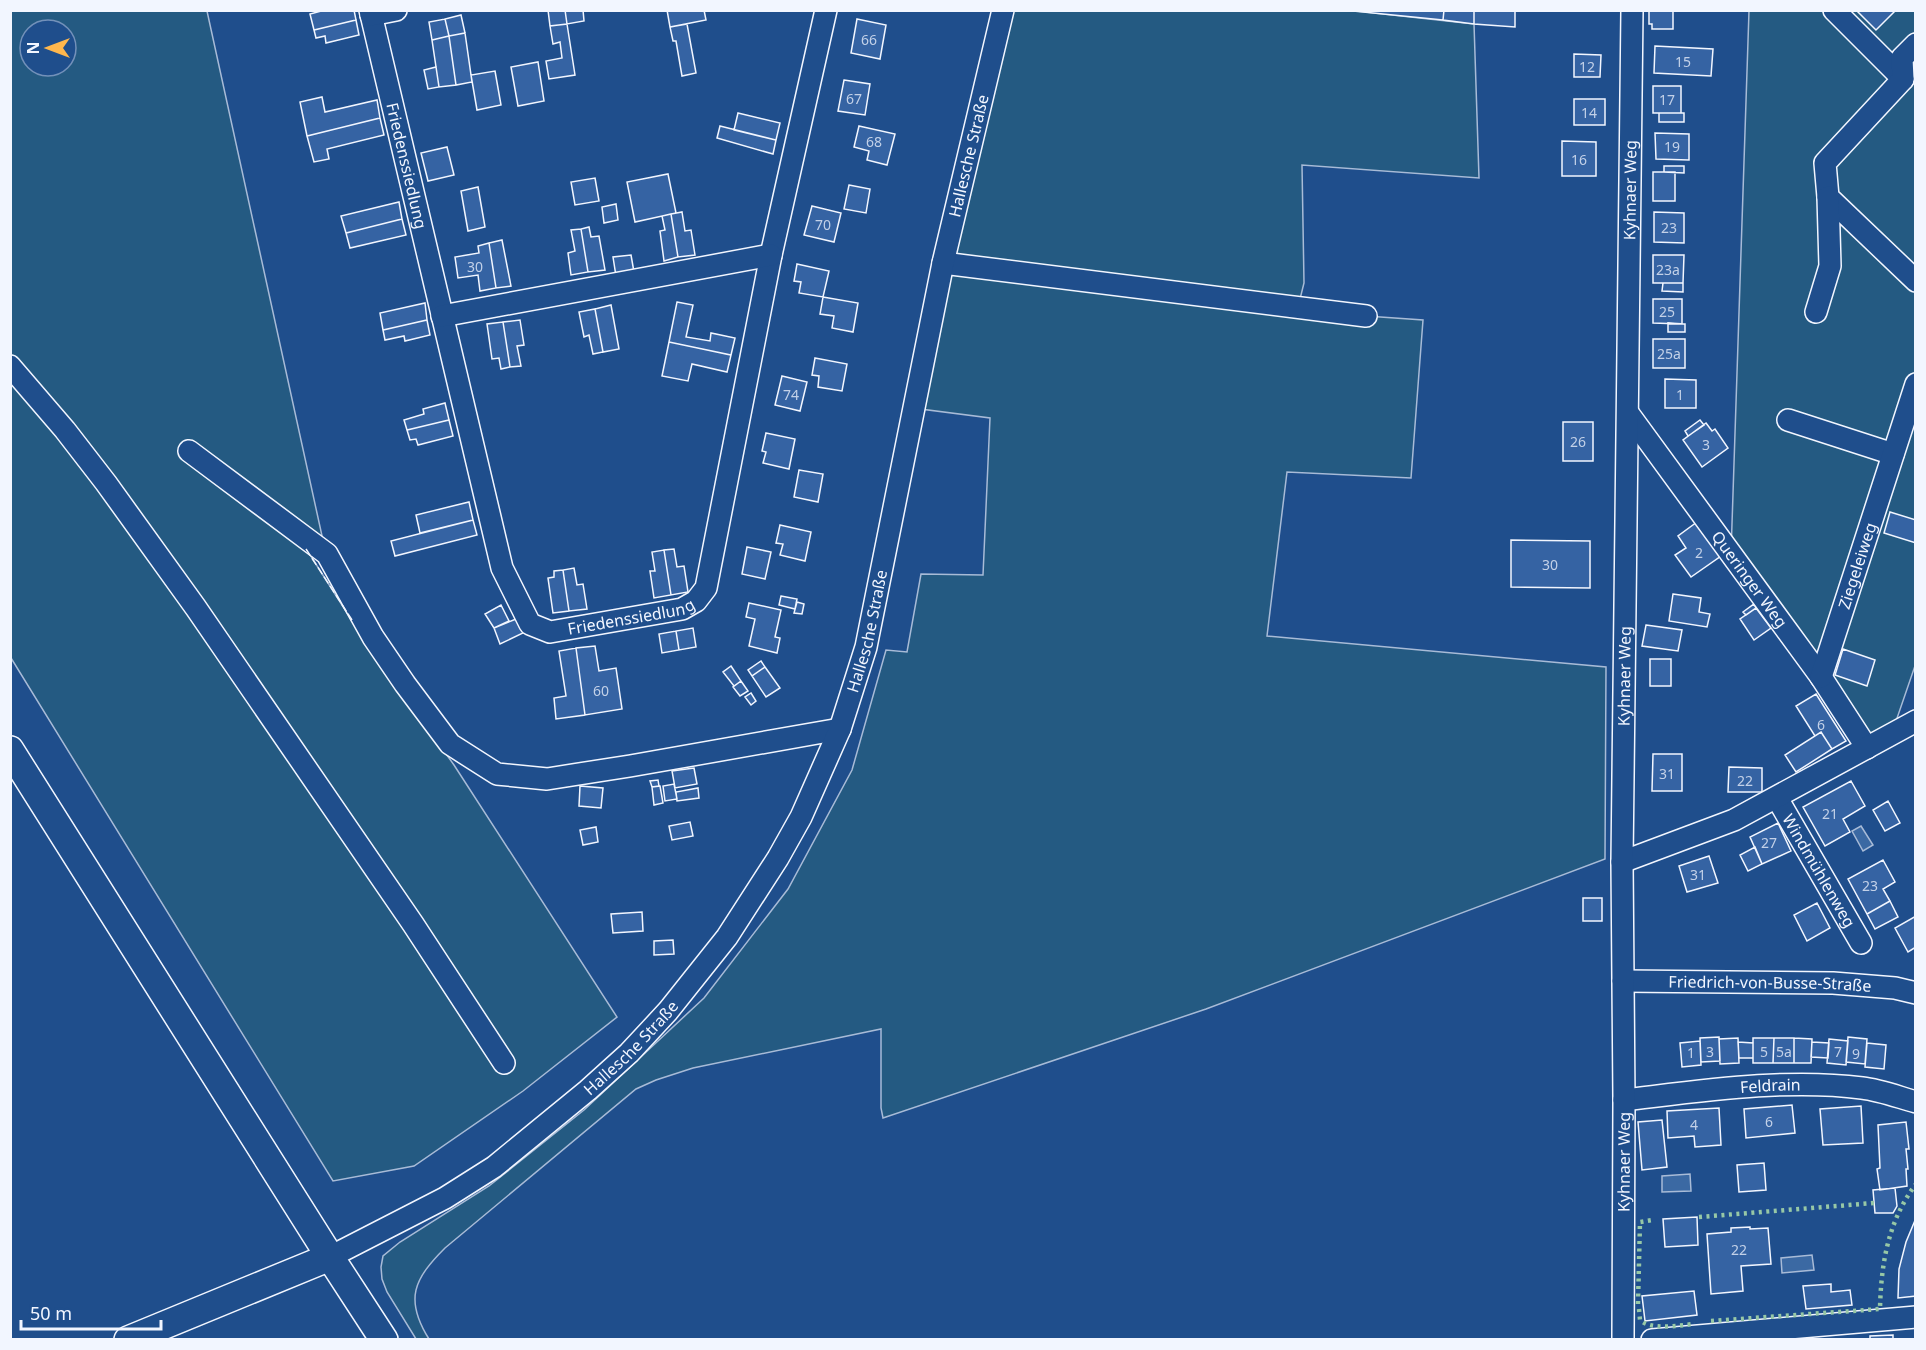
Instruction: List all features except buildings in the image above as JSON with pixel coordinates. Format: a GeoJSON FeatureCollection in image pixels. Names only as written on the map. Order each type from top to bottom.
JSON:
{"type":"FeatureCollection","features":[{"type":"Feature","properties":{"kind":"main road"},"geometry":{"type":"LineString","coordinates":[[10,750],[384,1340]]}},
{"type":"Feature","properties":{"kind":"main road"},"geometry":{"type":"LineString","coordinates":[[128,1340],[330,1257]]}},
{"type":"Feature","properties":{"kind":"street","name":"Friedenssiedlung"},"geometry":{"type":"LineString","coordinates":[[396,10],[370,13],[502,568],[530,624],[549,632],[682,609],[696,601],[706,588],[771,255],[826,10]]}},
{"type":"Feature","properties":{"kind":"street","name":"Hallesche Straße"},"geometry":{"type":"LineString","coordinates":[[330,1257],[445,1198],[494,1167],[588,1090],[629,1053],[668,1011],[727,937],[778,858],[801,817],[840,729],[866,647],[943,263],[1003,10]]}},
{"type":"Feature","properties":{"kind":"street","name":"Kyhnaer Weg"},"geometry":{"type":"LineString","coordinates":[[1623,1340],[1622,862],[1632,10]]}},
{"type":"Feature","properties":{"kind":"street"},"geometry":{"type":"LineString","coordinates":[[1834,10],[1903,79]]}},
{"type":"Feature","properties":{"kind":"street"},"geometry":{"type":"LineString","coordinates":[[1816,312],[1830,266],[1825,163],[1903,79],[1902,58],[1916,44]]}},
{"type":"Feature","properties":{"kind":"street"},"geometry":{"type":"LineString","coordinates":[[1828,196],[1911,269]]}},
{"type":"Feature","properties":{"kind":"street"},"geometry":{"type":"LineString","coordinates":[[442,316],[771,255]]}},
{"type":"Feature","properties":{"kind":"street"},"geometry":{"type":"LineString","coordinates":[[943,263],[1366,316]]}},
{"type":"Feature","properties":{"kind":"street"},"geometry":{"type":"LineString","coordinates":[[10,366],[65,430],[106,483],[202,616],[407,916],[504,1064]]}},
{"type":"Feature","properties":{"kind":"street","name":"Ziegeleiweg"},"geometry":{"type":"LineString","coordinates":[[1821,677],[1916,384]]}},
{"type":"Feature","properties":{"kind":"street","name":"Queringer Weg"},"geometry":{"type":"LineString","coordinates":[[1628,413],[1821,677],[1868,748]]}},
{"type":"Feature","properties":{"kind":"street"},"geometry":{"type":"LineString","coordinates":[[1788,420],[1893,454]]}},
{"type":"Feature","properties":{"kind":"street"},"geometry":{"type":"LineString","coordinates":[[189,452],[327,554],[373,637],[450,744],[497,774],[547,779],[840,729]]}},
{"type":"Feature","properties":{"kind":"street","name":"Windmühlenweg"},"geometry":{"type":"LineString","coordinates":[[1622,862],[1734,820],[1916,721]]}},
{"type":"Feature","properties":{"kind":"street","name":"Windmühlenweg"},"geometry":{"type":"LineString","coordinates":[[1777,798],[1861,942]]}},
{"type":"Feature","properties":{"kind":"street","name":"Friedrich-von-Busse-Straße"},"geometry":{"type":"LineString","coordinates":[[1623,981],[1833,983],[1895,988],[1916,993]]}},
{"type":"Feature","properties":{"kind":"street","name":"Feldrain"},"geometry":{"type":"LineString","coordinates":[[1624,1100],[1711,1090],[1794,1085],[1864,1088],[1916,1102]]}},
{"type":"Feature","properties":{"kind":"street"},"geometry":{"type":"LineString","coordinates":[[1652,1340],[1766,1334],[1916,1317]]}},
{"type":"Feature","properties":{"kind":"shaded area"},"geometry":{"type":"Polygon","coordinates":[[[1347,10],[1474,24],[1479,178],[1302,165],[1304,283],[1298,307],[1366,316],[1423,320],[1411,478],[1287,472],[1267,636],[1606,667],[1605,859],[1206,1009],[883,1118],[881,1029],[693,1068],[656,1080],[636,1089],[434,1259],[420,1280],[415,1301],[421,1325],[429,1339],[416,1339],[387,1292],[382,1279],[383,1256],[400,1242],[489,1186],[584,1110],[704,998],[788,889],[852,770],[886,650],[907,652],[921,574],[983,575],[990,418],[913,408],[1003,11],[1347,10]]]}},
{"type":"Feature","properties":{"kind":"shaded area"},"geometry":{"type":"Polygon","coordinates":[[[11,11],[207,11],[324,545],[185,441],[179,451],[307,550],[363,638],[454,765],[617,1017],[523,1091],[414,1166],[333,1181],[11,658],[11,11]]]}},
{"type":"Feature","properties":{"kind":"shaded area"},"geometry":{"type":"Polygon","coordinates":[[[1749,11],[1915,11],[1916,663],[1894,727],[1870,736],[1731,554],[1749,11]]]}},
{"type":"Feature","properties":{"kind":"shaded area"},"geometry":{"type":"Polygon","coordinates":[[[1861,826],[1873,845],[1863,851],[1852,831],[1861,826]]]}},
{"type":"Feature","properties":{"kind":"shaded area"},"geometry":{"type":"Polygon","coordinates":[[[1690,1174],[1691,1191],[1662,1192],[1662,1176],[1690,1174]]]}},
{"type":"Feature","properties":{"kind":"shaded area"},"geometry":{"type":"Polygon","coordinates":[[[1812,1255],[1814,1270],[1782,1273],[1781,1258],[1812,1255]]]}},
{"type":"Feature","properties":{"kind":"hedge"},"geometry":{"type":"LineString","coordinates":[[1711,1321],[1880,1309],[1884,1259],[1888,1243],[1906,1198],[1916,1184]]}},
{"type":"Feature","properties":{"kind":"hedge"},"geometry":{"type":"LineString","coordinates":[[1699,1217],[1874,1203]]}},
{"type":"Feature","properties":{"kind":"hedge"},"geometry":{"type":"LineString","coordinates":[[1638,1304],[1640,1222],[1652,1220]]}},
{"type":"Feature","properties":{"kind":"hedge"},"geometry":{"type":"LineString","coordinates":[[1639,1309],[1640,1320],[1651,1325],[1695,1324]]}},
{"type":"Feature","properties":{"kind":"fence"},"geometry":{"type":"LineString","coordinates":[[306,549],[352,620]]}}]}
